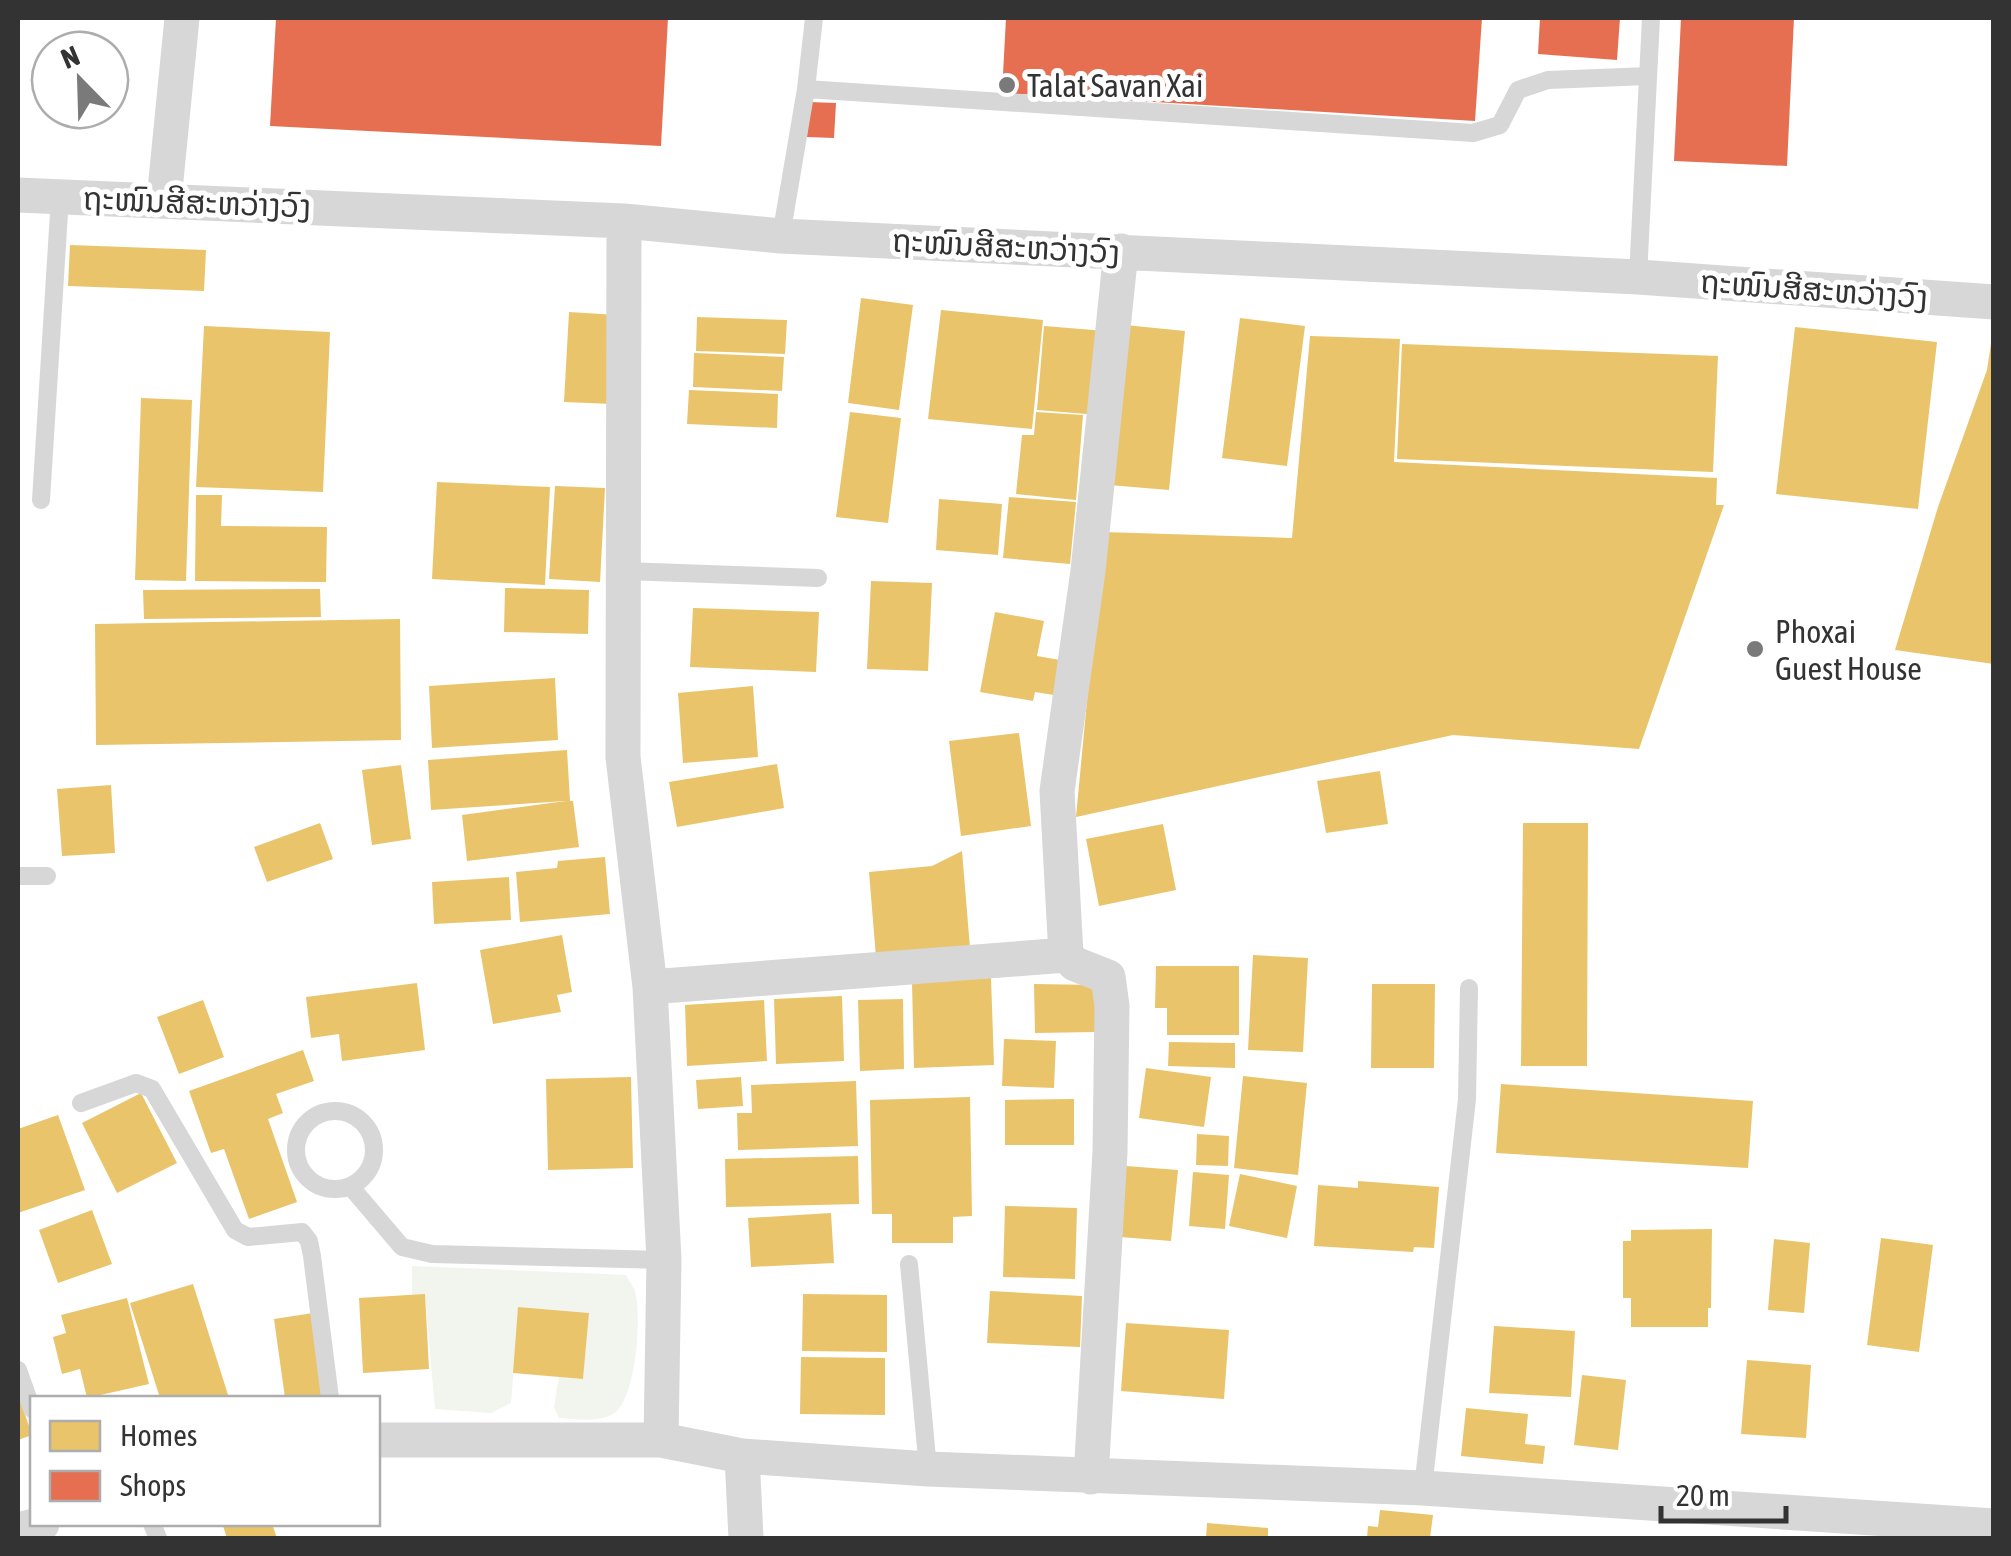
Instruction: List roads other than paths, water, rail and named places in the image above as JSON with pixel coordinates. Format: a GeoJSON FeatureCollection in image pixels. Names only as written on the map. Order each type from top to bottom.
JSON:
{"type":"FeatureCollection","features":[{"type":"Feature","properties":{"kind":"street"},"geometry":{"type":"LineString","coordinates":[[164,200],[182,18]]}},
{"type":"Feature","properties":{"kind":"street","name":"ຖະໜົນສີສະຫວ່າງວົງ"},"geometry":{"type":"LineString","coordinates":[[18,195],[624,221],[782,236],[1638,277],[1994,302]]}},
{"type":"Feature","properties":{"kind":"street"},"geometry":{"type":"LineString","coordinates":[[624,221],[623,757],[650,987],[664,1260],[661,1440]]}},
{"type":"Feature","properties":{"kind":"street"},"geometry":{"type":"LineString","coordinates":[[1091,1477],[1110,1152],[1112,1006],[1108,977],[1074,964],[1066,955],[1057,791],[1088,571],[1121,251]]}},
{"type":"Feature","properties":{"kind":"street"},"geometry":{"type":"LineString","coordinates":[[650,987],[1066,955]]}},
{"type":"Feature","properties":{"kind":"street"},"geometry":{"type":"LineString","coordinates":[[380,1440],[661,1440],[742,1456],[928,1470],[1423,1488],[1994,1526]]}},
{"type":"Feature","properties":{"kind":"street"},"geometry":{"type":"LineString","coordinates":[[742,1456],[746,1538]]}},
{"type":"Feature","properties":{"kind":"lane"},"geometry":{"type":"LineString","coordinates":[[782,236],[814,18]]}},
{"type":"Feature","properties":{"kind":"lane"},"geometry":{"type":"LineString","coordinates":[[1638,277],[1650,18]]}},
{"type":"Feature","properties":{"kind":"lane"},"geometry":{"type":"LineString","coordinates":[[806,89],[1473,133],[1500,125],[1518,90],[1548,80],[1648,76]]}},
{"type":"Feature","properties":{"kind":"lane"},"geometry":{"type":"LineString","coordinates":[[41,500],[60,196]]}},
{"type":"Feature","properties":{"kind":"lane"},"geometry":{"type":"LineString","coordinates":[[624,572],[818,578]]}},
{"type":"Feature","properties":{"kind":"lane"},"geometry":{"type":"LineString","coordinates":[[18,876],[47,876]]}},
{"type":"Feature","properties":{"kind":"lane"},"geometry":{"type":"LineString","coordinates":[[1423,1488],[1467,1099],[1469,988]]}},
{"type":"Feature","properties":{"kind":"lane"},"geometry":{"type":"LineString","coordinates":[[81,1103],[136,1084],[152,1089],[235,1230],[248,1237],[302,1232],[312,1256],[330,1396]]}},
{"type":"Feature","properties":{"kind":"lane"},"geometry":{"type":"LineString","coordinates":[[327,1111],[340,1111],[363,1122],[374,1144],[370,1169],[350,1186],[338,1189],[312,1182],[297,1161],[298,1135],[305,1124],[327,1111]]}},
{"type":"Feature","properties":{"kind":"lane"},"geometry":{"type":"LineString","coordinates":[[350,1186],[402,1247],[432,1254],[664,1260]]}},
{"type":"Feature","properties":{"kind":"lane"},"geometry":{"type":"LineString","coordinates":[[909,1264],[928,1470]]}},
{"type":"Feature","properties":{"kind":"lane"},"geometry":{"type":"LineString","coordinates":[[18,1370],[30,1404]]}},
{"type":"Feature","properties":{"kind":"place","name":"Talat Savan Xai"},"geometry":{"type":"Point","coordinates":[1007,85]}},
{"type":"Feature","properties":{"kind":"place","name":"Phoxai Guest House"},"geometry":{"type":"Point","coordinates":[1755,649]}}]}
